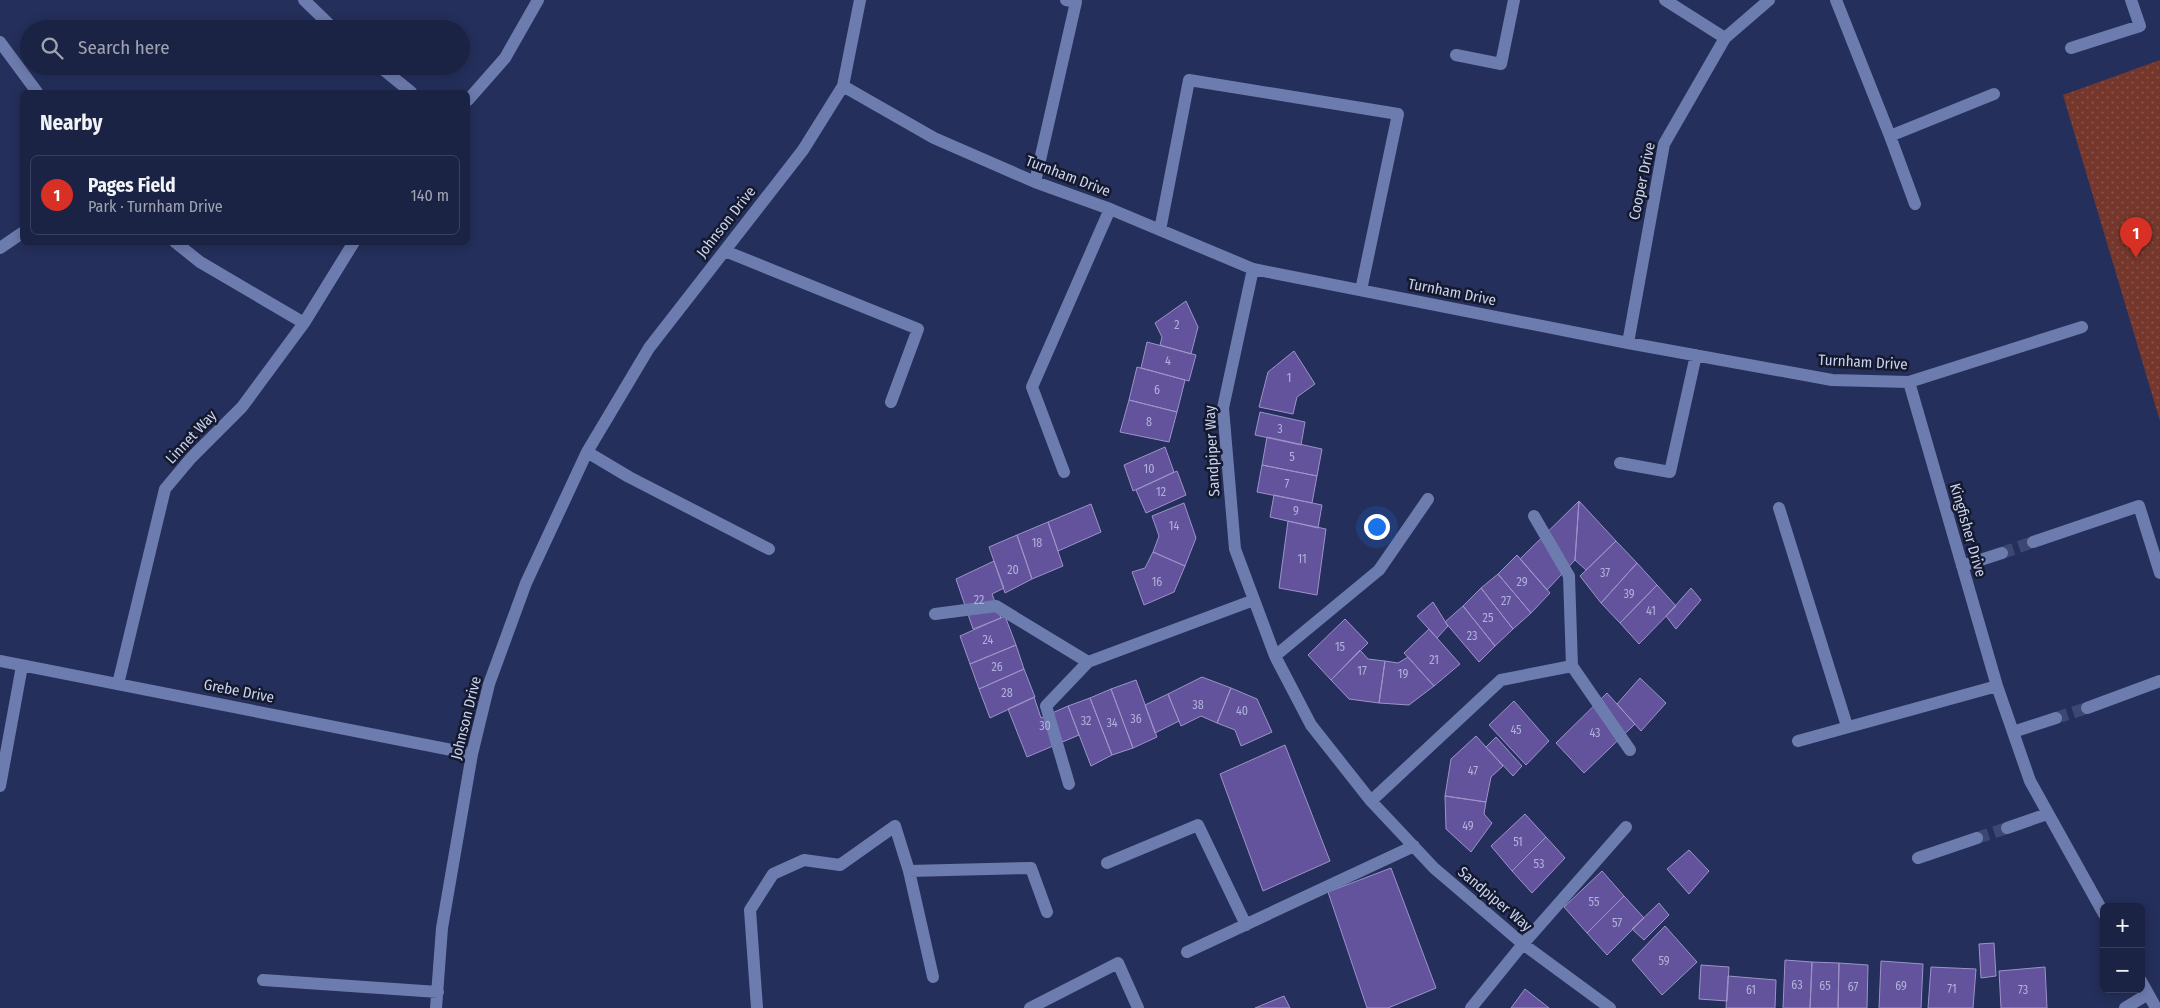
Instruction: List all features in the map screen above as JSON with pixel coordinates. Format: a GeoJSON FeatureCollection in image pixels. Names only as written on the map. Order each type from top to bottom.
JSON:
{"type":"FeatureCollection","features":[{"type":"Feature","properties":{"kind":"street"},"geometry":{"type":"LineString","coordinates":[[304,0],[325,20]]}},
{"type":"Feature","properties":{"kind":"street"},"geometry":{"type":"LineString","coordinates":[[470,98],[505,58],[538,0]]}},
{"type":"Feature","properties":{"kind":"street","name":"Johnson Drive"},"geometry":{"type":"LineString","coordinates":[[436,1008],[442,928],[472,754],[489,684],[526,583],[587,452],[649,348],[803,150],[843,86],[860,0]]}},
{"type":"Feature","properties":{"kind":"street"},"geometry":{"type":"LineString","coordinates":[[1035,182],[1076,2],[1066,0]]}},
{"type":"Feature","properties":{"kind":"street"},"geometry":{"type":"LineString","coordinates":[[1456,55],[1501,64],[1514,0]]}},
{"type":"Feature","properties":{"kind":"street"},"geometry":{"type":"LineString","coordinates":[[1665,0],[1726,38]]}},
{"type":"Feature","properties":{"kind":"street","name":"Cooper Drive"},"geometry":{"type":"LineString","coordinates":[[1628,343],[1664,144],[1726,38],[1769,0]]}},
{"type":"Feature","properties":{"kind":"street"},"geometry":{"type":"LineString","coordinates":[[1836,0],[1915,204]]}},
{"type":"Feature","properties":{"kind":"street"},"geometry":{"type":"LineString","coordinates":[[2071,48],[2140,26],[2131,0]]}},
{"type":"Feature","properties":{"kind":"street"},"geometry":{"type":"LineString","coordinates":[[0,42],[20,69]]}},
{"type":"Feature","properties":{"kind":"street"},"geometry":{"type":"LineString","coordinates":[[24,75],[36,90]]}},
{"type":"Feature","properties":{"kind":"street"},"geometry":{"type":"LineString","coordinates":[[390,75],[409,90]]}},
{"type":"Feature","properties":{"kind":"street"},"geometry":{"type":"LineString","coordinates":[[1160,230],[1189,80],[1398,114],[1361,290]]}},
{"type":"Feature","properties":{"kind":"street","name":"Turnham Drive"},"geometry":{"type":"LineString","coordinates":[[843,86],[934,138],[1035,182],[1110,209],[1253,269],[1628,343],[1832,380],[1909,382],[2082,327]]}},
{"type":"Feature","properties":{"kind":"street"},"geometry":{"type":"LineString","coordinates":[[1890,136],[1994,94]]}},
{"type":"Feature","properties":{"kind":"street"},"geometry":{"type":"LineString","coordinates":[[1064,472],[1032,388],[1110,209]]}},
{"type":"Feature","properties":{"kind":"street"},"geometry":{"type":"LineString","coordinates":[[0,248],[20,234]]}},
{"type":"Feature","properties":{"kind":"street"},"geometry":{"type":"LineString","coordinates":[[179,245],[200,262],[304,323]]}},
{"type":"Feature","properties":{"kind":"street","name":"Linnet Way"},"geometry":{"type":"LineString","coordinates":[[118,684],[166,489],[191,458],[242,407],[304,323],[352,245]]}},
{"type":"Feature","properties":{"kind":"street"},"geometry":{"type":"LineString","coordinates":[[724,251],[918,329],[891,402]]}},
{"type":"Feature","properties":{"kind":"street","name":"Sandpiper Way"},"geometry":{"type":"LineString","coordinates":[[1253,269],[1223,408],[1235,549],[1275,656],[1311,725],[1371,801],[1434,868],[1523,944],[1610,1008]]}},
{"type":"Feature","properties":{"kind":"street"},"geometry":{"type":"LineString","coordinates":[[1620,463],[1670,472],[1696,355]]}},
{"type":"Feature","properties":{"kind":"street","name":"Kingfisher Drive"},"geometry":{"type":"LineString","coordinates":[[1909,382],[1997,686],[2030,781],[2100,907]]}},
{"type":"Feature","properties":{"kind":"street"},"geometry":{"type":"LineString","coordinates":[[587,452],[769,549]]}},
{"type":"Feature","properties":{"kind":"street"},"geometry":{"type":"LineString","coordinates":[[1275,656],[1379,570],[1428,499]]}},
{"type":"Feature","properties":{"kind":"street"},"geometry":{"type":"LineString","coordinates":[[2033,542],[2139,506],[2160,574]]}},
{"type":"Feature","properties":{"kind":"street"},"geometry":{"type":"LineString","coordinates":[[1779,508],[1847,726]]}},
{"type":"Feature","properties":{"kind":"street"},"geometry":{"type":"LineString","coordinates":[[1534,516],[1569,576],[1572,666],[1630,750]]}},
{"type":"Feature","properties":{"kind":"street"},"geometry":{"type":"LineString","coordinates":[[1962,566],[2002,553]]}},
{"type":"Feature","properties":{"kind":"street"},"geometry":{"type":"LineString","coordinates":[[1069,784],[1046,706],[1088,662],[1254,600]]}},
{"type":"Feature","properties":{"kind":"street"},"geometry":{"type":"LineString","coordinates":[[936,614],[996,606],[1088,662]]}},
{"type":"Feature","properties":{"kind":"street","name":"Grebe Drive"},"geometry":{"type":"LineString","coordinates":[[0,661],[472,754]]}},
{"type":"Feature","properties":{"kind":"street"},"geometry":{"type":"LineString","coordinates":[[0,786],[22,666]]}},
{"type":"Feature","properties":{"kind":"street"},"geometry":{"type":"LineString","coordinates":[[1371,801],[1501,680],[1572,666]]}},
{"type":"Feature","properties":{"kind":"street"},"geometry":{"type":"LineString","coordinates":[[2088,708],[2160,681]]}},
{"type":"Feature","properties":{"kind":"street"},"geometry":{"type":"LineString","coordinates":[[1798,741],[1997,686]]}},
{"type":"Feature","properties":{"kind":"street"},"geometry":{"type":"LineString","coordinates":[[2013,732],[2056,718]]}},
{"type":"Feature","properties":{"kind":"street"},"geometry":{"type":"LineString","coordinates":[[2006,828],[2048,814]]}},
{"type":"Feature","properties":{"kind":"street"},"geometry":{"type":"LineString","coordinates":[[1107,863],[1198,825],[1246,925]]}},
{"type":"Feature","properties":{"kind":"street"},"geometry":{"type":"LineString","coordinates":[[756,1008],[750,910],[773,874],[804,860],[840,865],[895,826],[909,871],[933,977]]}},
{"type":"Feature","properties":{"kind":"street"},"geometry":{"type":"LineString","coordinates":[[1471,1008],[1523,944],[1626,827]]}},
{"type":"Feature","properties":{"kind":"street"},"geometry":{"type":"LineString","coordinates":[[1918,858],[1977,838]]}},
{"type":"Feature","properties":{"kind":"street"},"geometry":{"type":"LineString","coordinates":[[1187,952],[1414,846]]}},
{"type":"Feature","properties":{"kind":"street"},"geometry":{"type":"LineString","coordinates":[[909,871],[1031,868],[1047,912]]}},
{"type":"Feature","properties":{"kind":"street"},"geometry":{"type":"LineString","coordinates":[[1030,1008],[1118,963],[1138,1008]]}},
{"type":"Feature","properties":{"kind":"street"},"geometry":{"type":"LineString","coordinates":[[263,980],[438,992]]}},
{"type":"Feature","properties":{"kind":"street"},"geometry":{"type":"LineString","coordinates":[[2145,988],[2156,1008]]}},
{"type":"Feature","properties":{"kind":"street"},"geometry":{"type":"LineString","coordinates":[[2125,1008],[2148,994]]}},
{"type":"Feature","properties":{"kind":"shaded area"},"geometry":{"type":"Polygon","coordinates":[[[2160,60],[2160,421],[2063,95],[2160,60]]]}},
{"type":"Feature","properties":{"kind":"building"},"geometry":{"type":"Polygon","coordinates":[[[1186,301],[1198,327],[1191,354],[1160,345],[1162,337],[1155,323],[1186,301]]]}},
{"type":"Feature","properties":{"kind":"building"},"geometry":{"type":"Polygon","coordinates":[[[1147,342],[1196,355],[1189,381],[1141,368],[1147,342]]]}},
{"type":"Feature","properties":{"kind":"building"},"geometry":{"type":"Polygon","coordinates":[[[1294,351],[1315,384],[1297,397],[1293,414],[1259,407],[1268,372],[1294,351]]]}},
{"type":"Feature","properties":{"kind":"building"},"geometry":{"type":"Polygon","coordinates":[[[1137,367],[1185,380],[1177,412],[1129,400],[1137,367]]]}},
{"type":"Feature","properties":{"kind":"building"},"geometry":{"type":"Polygon","coordinates":[[[1129,400],[1177,412],[1169,442],[1120,432],[1129,400]]]}},
{"type":"Feature","properties":{"kind":"building"},"geometry":{"type":"Polygon","coordinates":[[[1260,412],[1305,422],[1301,445],[1255,435],[1260,412]]]}},
{"type":"Feature","properties":{"kind":"building"},"geometry":{"type":"Polygon","coordinates":[[[1267,437],[1322,449],[1317,476],[1262,465],[1267,437]]]}},
{"type":"Feature","properties":{"kind":"building"},"geometry":{"type":"Polygon","coordinates":[[[1165,447],[1174,472],[1133,491],[1124,465],[1165,447]]]}},
{"type":"Feature","properties":{"kind":"building"},"geometry":{"type":"Polygon","coordinates":[[[1262,465],[1317,476],[1312,503],[1257,492],[1262,465]]]}},
{"type":"Feature","properties":{"kind":"building"},"geometry":{"type":"Polygon","coordinates":[[[1177,471],[1186,495],[1146,513],[1136,490],[1177,471]]]}},
{"type":"Feature","properties":{"kind":"building"},"geometry":{"type":"Polygon","coordinates":[[[1274,495],[1322,505],[1318,528],[1270,517],[1274,495]]]}},
{"type":"Feature","properties":{"kind":"building"},"geometry":{"type":"Polygon","coordinates":[[[1579,501],[1575,560],[1547,590],[1520,559],[1579,501]]]}},
{"type":"Feature","properties":{"kind":"building"},"geometry":{"type":"Polygon","coordinates":[[[1579,501],[1616,541],[1586,570],[1575,560],[1579,501]]]}},
{"type":"Feature","properties":{"kind":"building"},"geometry":{"type":"Polygon","coordinates":[[[1184,503],[1196,538],[1185,566],[1153,552],[1159,536],[1152,516],[1184,503]]]}},
{"type":"Feature","properties":{"kind":"building"},"geometry":{"type":"Polygon","coordinates":[[[1091,504],[1101,532],[1058,551],[1048,522],[1091,504]]]}},
{"type":"Feature","properties":{"kind":"building"},"geometry":{"type":"Polygon","coordinates":[[[1288,521],[1326,529],[1317,595],[1279,588],[1288,521]]]}},
{"type":"Feature","properties":{"kind":"building"},"geometry":{"type":"Polygon","coordinates":[[[1048,522],[1063,566],[1032,579],[1017,535],[1048,522]]]}},
{"type":"Feature","properties":{"kind":"building"},"geometry":{"type":"Polygon","coordinates":[[[1017,535],[1032,579],[1005,593],[989,547],[1017,535]]]}},
{"type":"Feature","properties":{"kind":"building"},"geometry":{"type":"Polygon","coordinates":[[[1616,541],[1637,563],[1601,603],[1580,576],[1616,541]]]}},
{"type":"Feature","properties":{"kind":"building"},"geometry":{"type":"Polygon","coordinates":[[[1153,552],[1185,566],[1174,592],[1144,605],[1132,572],[1145,568],[1153,552]]]}},
{"type":"Feature","properties":{"kind":"building"},"geometry":{"type":"Polygon","coordinates":[[[1517,555],[1550,593],[1531,613],[1498,574],[1517,555]]]}},
{"type":"Feature","properties":{"kind":"building"},"geometry":{"type":"Polygon","coordinates":[[[994,561],[1004,588],[992,594],[1001,618],[973,629],[956,579],[994,561]]]}},
{"type":"Feature","properties":{"kind":"building"},"geometry":{"type":"Polygon","coordinates":[[[1637,563],[1657,585],[1620,623],[1601,603],[1637,563]]]}},
{"type":"Feature","properties":{"kind":"building"},"geometry":{"type":"Polygon","coordinates":[[[1498,574],[1531,613],[1513,629],[1481,588],[1498,574]]]}},
{"type":"Feature","properties":{"kind":"building"},"geometry":{"type":"Polygon","coordinates":[[[1657,585],[1676,606],[1639,644],[1620,623],[1657,585]]]}},
{"type":"Feature","properties":{"kind":"building"},"geometry":{"type":"Polygon","coordinates":[[[1481,588],[1513,629],[1495,646],[1463,606],[1481,588]]]}},
{"type":"Feature","properties":{"kind":"building"},"geometry":{"type":"Polygon","coordinates":[[[1691,588],[1701,600],[1676,629],[1666,616],[1691,588]]]}},
{"type":"Feature","properties":{"kind":"building"},"geometry":{"type":"Polygon","coordinates":[[[1433,602],[1448,626],[1437,638],[1417,616],[1433,602]]]}},
{"type":"Feature","properties":{"kind":"building"},"geometry":{"type":"Polygon","coordinates":[[[1463,606],[1495,646],[1479,662],[1445,622],[1463,606]]]}},
{"type":"Feature","properties":{"kind":"building"},"geometry":{"type":"Polygon","coordinates":[[[1005,616],[1016,645],[970,664],[960,636],[1005,616]]]}},
{"type":"Feature","properties":{"kind":"building"},"geometry":{"type":"Polygon","coordinates":[[[1345,619],[1368,643],[1331,680],[1308,655],[1345,619]]]}},
{"type":"Feature","properties":{"kind":"building"},"geometry":{"type":"Polygon","coordinates":[[[1429,629],[1460,664],[1434,686],[1404,653],[1429,629]]]}},
{"type":"Feature","properties":{"kind":"building"},"geometry":{"type":"Polygon","coordinates":[[[1016,645],[1024,669],[979,689],[970,664],[1016,645]]]}},
{"type":"Feature","properties":{"kind":"building"},"geometry":{"type":"Polygon","coordinates":[[[1360,650],[1368,659],[1385,661],[1379,703],[1349,699],[1331,680],[1360,650]]]}},
{"type":"Feature","properties":{"kind":"building"},"geometry":{"type":"Polygon","coordinates":[[[1408,657],[1434,686],[1409,705],[1379,703],[1385,661],[1398,663],[1408,657]]]}},
{"type":"Feature","properties":{"kind":"building"},"geometry":{"type":"Polygon","coordinates":[[[1024,669],[1035,697],[990,718],[979,689],[1024,669]]]}},
{"type":"Feature","properties":{"kind":"building"},"geometry":{"type":"Polygon","coordinates":[[[1202,677],[1231,688],[1217,723],[1201,716],[1181,726],[1168,694],[1202,677]]]}},
{"type":"Feature","properties":{"kind":"building"},"geometry":{"type":"Polygon","coordinates":[[[1640,678],[1666,703],[1641,731],[1617,704],[1640,678]]]}},
{"type":"Feature","properties":{"kind":"building"},"geometry":{"type":"Polygon","coordinates":[[[1136,680],[1157,737],[1133,748],[1111,689],[1136,680]]]}},
{"type":"Feature","properties":{"kind":"building"},"geometry":{"type":"Polygon","coordinates":[[[1231,688],[1257,699],[1272,732],[1241,746],[1235,730],[1217,723],[1231,688]]]}},
{"type":"Feature","properties":{"kind":"building"},"geometry":{"type":"Polygon","coordinates":[[[1111,689],[1133,748],[1112,755],[1090,698],[1111,689]]]}},
{"type":"Feature","properties":{"kind":"building"},"geometry":{"type":"Polygon","coordinates":[[[1607,693],[1635,724],[1584,773],[1556,743],[1607,693]]]}},
{"type":"Feature","properties":{"kind":"building"},"geometry":{"type":"Polygon","coordinates":[[[1168,694],[1179,721],[1155,733],[1145,705],[1168,694]]]}},
{"type":"Feature","properties":{"kind":"building"},"geometry":{"type":"Polygon","coordinates":[[[1034,697],[1041,718],[1068,706],[1079,735],[1027,757],[1008,709],[1034,697]]]}},
{"type":"Feature","properties":{"kind":"building"},"geometry":{"type":"Polygon","coordinates":[[[1090,698],[1112,755],[1091,766],[1068,706],[1090,698]]]}},
{"type":"Feature","properties":{"kind":"building"},"geometry":{"type":"Polygon","coordinates":[[[1514,701],[1549,741],[1526,765],[1489,725],[1514,701]]]}},
{"type":"Feature","properties":{"kind":"building"},"geometry":{"type":"Polygon","coordinates":[[[1476,736],[1503,766],[1491,777],[1486,802],[1445,796],[1451,759],[1476,736]]]}},
{"type":"Feature","properties":{"kind":"building"},"geometry":{"type":"Polygon","coordinates":[[[1496,737],[1522,766],[1513,776],[1486,747],[1496,737]]]}},
{"type":"Feature","properties":{"kind":"building"},"geometry":{"type":"Polygon","coordinates":[[[1285,745],[1330,861],[1263,891],[1220,774],[1285,745]]]}},
{"type":"Feature","properties":{"kind":"building"},"geometry":{"type":"Polygon","coordinates":[[[1445,796],[1486,802],[1484,814],[1492,823],[1471,852],[1446,829],[1445,796]]]}},
{"type":"Feature","properties":{"kind":"building"},"geometry":{"type":"Polygon","coordinates":[[[1525,814],[1546,837],[1512,871],[1491,846],[1525,814]]]}},
{"type":"Feature","properties":{"kind":"building"},"geometry":{"type":"Polygon","coordinates":[[[1546,837],[1565,858],[1532,893],[1512,871],[1546,837]]]}},
{"type":"Feature","properties":{"kind":"building"},"geometry":{"type":"Polygon","coordinates":[[[1689,850],[1709,871],[1689,894],[1667,869],[1689,850]]]}},
{"type":"Feature","properties":{"kind":"building"},"geometry":{"type":"Polygon","coordinates":[[[1391,868],[1436,988],[1388,1008],[1367,1008],[1328,892],[1391,868]]]}},
{"type":"Feature","properties":{"kind":"building"},"geometry":{"type":"Polygon","coordinates":[[[1602,871],[1624,896],[1587,933],[1564,907],[1602,871]]]}},
{"type":"Feature","properties":{"kind":"building"},"geometry":{"type":"Polygon","coordinates":[[[1624,896],[1644,918],[1607,955],[1587,933],[1624,896]]]}},
{"type":"Feature","properties":{"kind":"building"},"geometry":{"type":"Polygon","coordinates":[[[1659,903],[1669,915],[1644,940],[1632,929],[1659,903]]]}},
{"type":"Feature","properties":{"kind":"building"},"geometry":{"type":"Polygon","coordinates":[[[1665,926],[1697,962],[1662,995],[1632,960],[1665,926]]]}},
{"type":"Feature","properties":{"kind":"building"},"geometry":{"type":"Polygon","coordinates":[[[1994,943],[1996,976],[1981,978],[1979,944],[1994,943]]]}},
{"type":"Feature","properties":{"kind":"building"},"geometry":{"type":"Polygon","coordinates":[[[1785,960],[1812,962],[1810,1008],[1783,1008],[1785,960]]]}},
{"type":"Feature","properties":{"kind":"building"},"geometry":{"type":"Polygon","coordinates":[[[1881,961],[1923,964],[1921,1008],[1879,1008],[1881,961]]]}},
{"type":"Feature","properties":{"kind":"building"},"geometry":{"type":"Polygon","coordinates":[[[1812,962],[1839,963],[1838,1008],[1810,1008],[1812,962]]]}},
{"type":"Feature","properties":{"kind":"building"},"geometry":{"type":"Polygon","coordinates":[[[1839,963],[1868,965],[1867,1008],[1838,1008],[1839,963]]]}},
{"type":"Feature","properties":{"kind":"building"},"geometry":{"type":"Polygon","coordinates":[[[1701,965],[1729,967],[1727,1001],[1699,999],[1701,965]]]}},
{"type":"Feature","properties":{"kind":"building"},"geometry":{"type":"Polygon","coordinates":[[[1931,967],[1976,969],[1973,1008],[1928,1008],[1931,967]]]}},
{"type":"Feature","properties":{"kind":"building"},"geometry":{"type":"Polygon","coordinates":[[[2045,967],[2047,1008],[2001,1008],[1999,971],[2045,967]]]}},
{"type":"Feature","properties":{"kind":"building"},"geometry":{"type":"Polygon","coordinates":[[[1728,976],[1776,980],[1775,1008],[1726,1008],[1728,976]]]}},
{"type":"Feature","properties":{"kind":"building"},"geometry":{"type":"Polygon","coordinates":[[[1525,989],[1549,1008],[1511,1008],[1525,989]]]}},
{"type":"Feature","properties":{"kind":"building"},"geometry":{"type":"Polygon","coordinates":[[[1284,996],[1290,1008],[1255,1008],[1284,996]]]}},
{"type":"Feature","properties":{"kind":"tunnel"},"geometry":{"type":"LineString","coordinates":[[2002,553],[2033,542]]}},
{"type":"Feature","properties":{"kind":"tunnel"},"geometry":{"type":"LineString","coordinates":[[2056,718],[2087,708]]}},
{"type":"Feature","properties":{"kind":"tunnel"},"geometry":{"type":"LineString","coordinates":[[1977,838],[2007,828]]}},
{"type":"Feature","properties":{"kind":"place","name":"Pages Field"},"geometry":{"type":"Point","coordinates":[2136,258]}}]}
